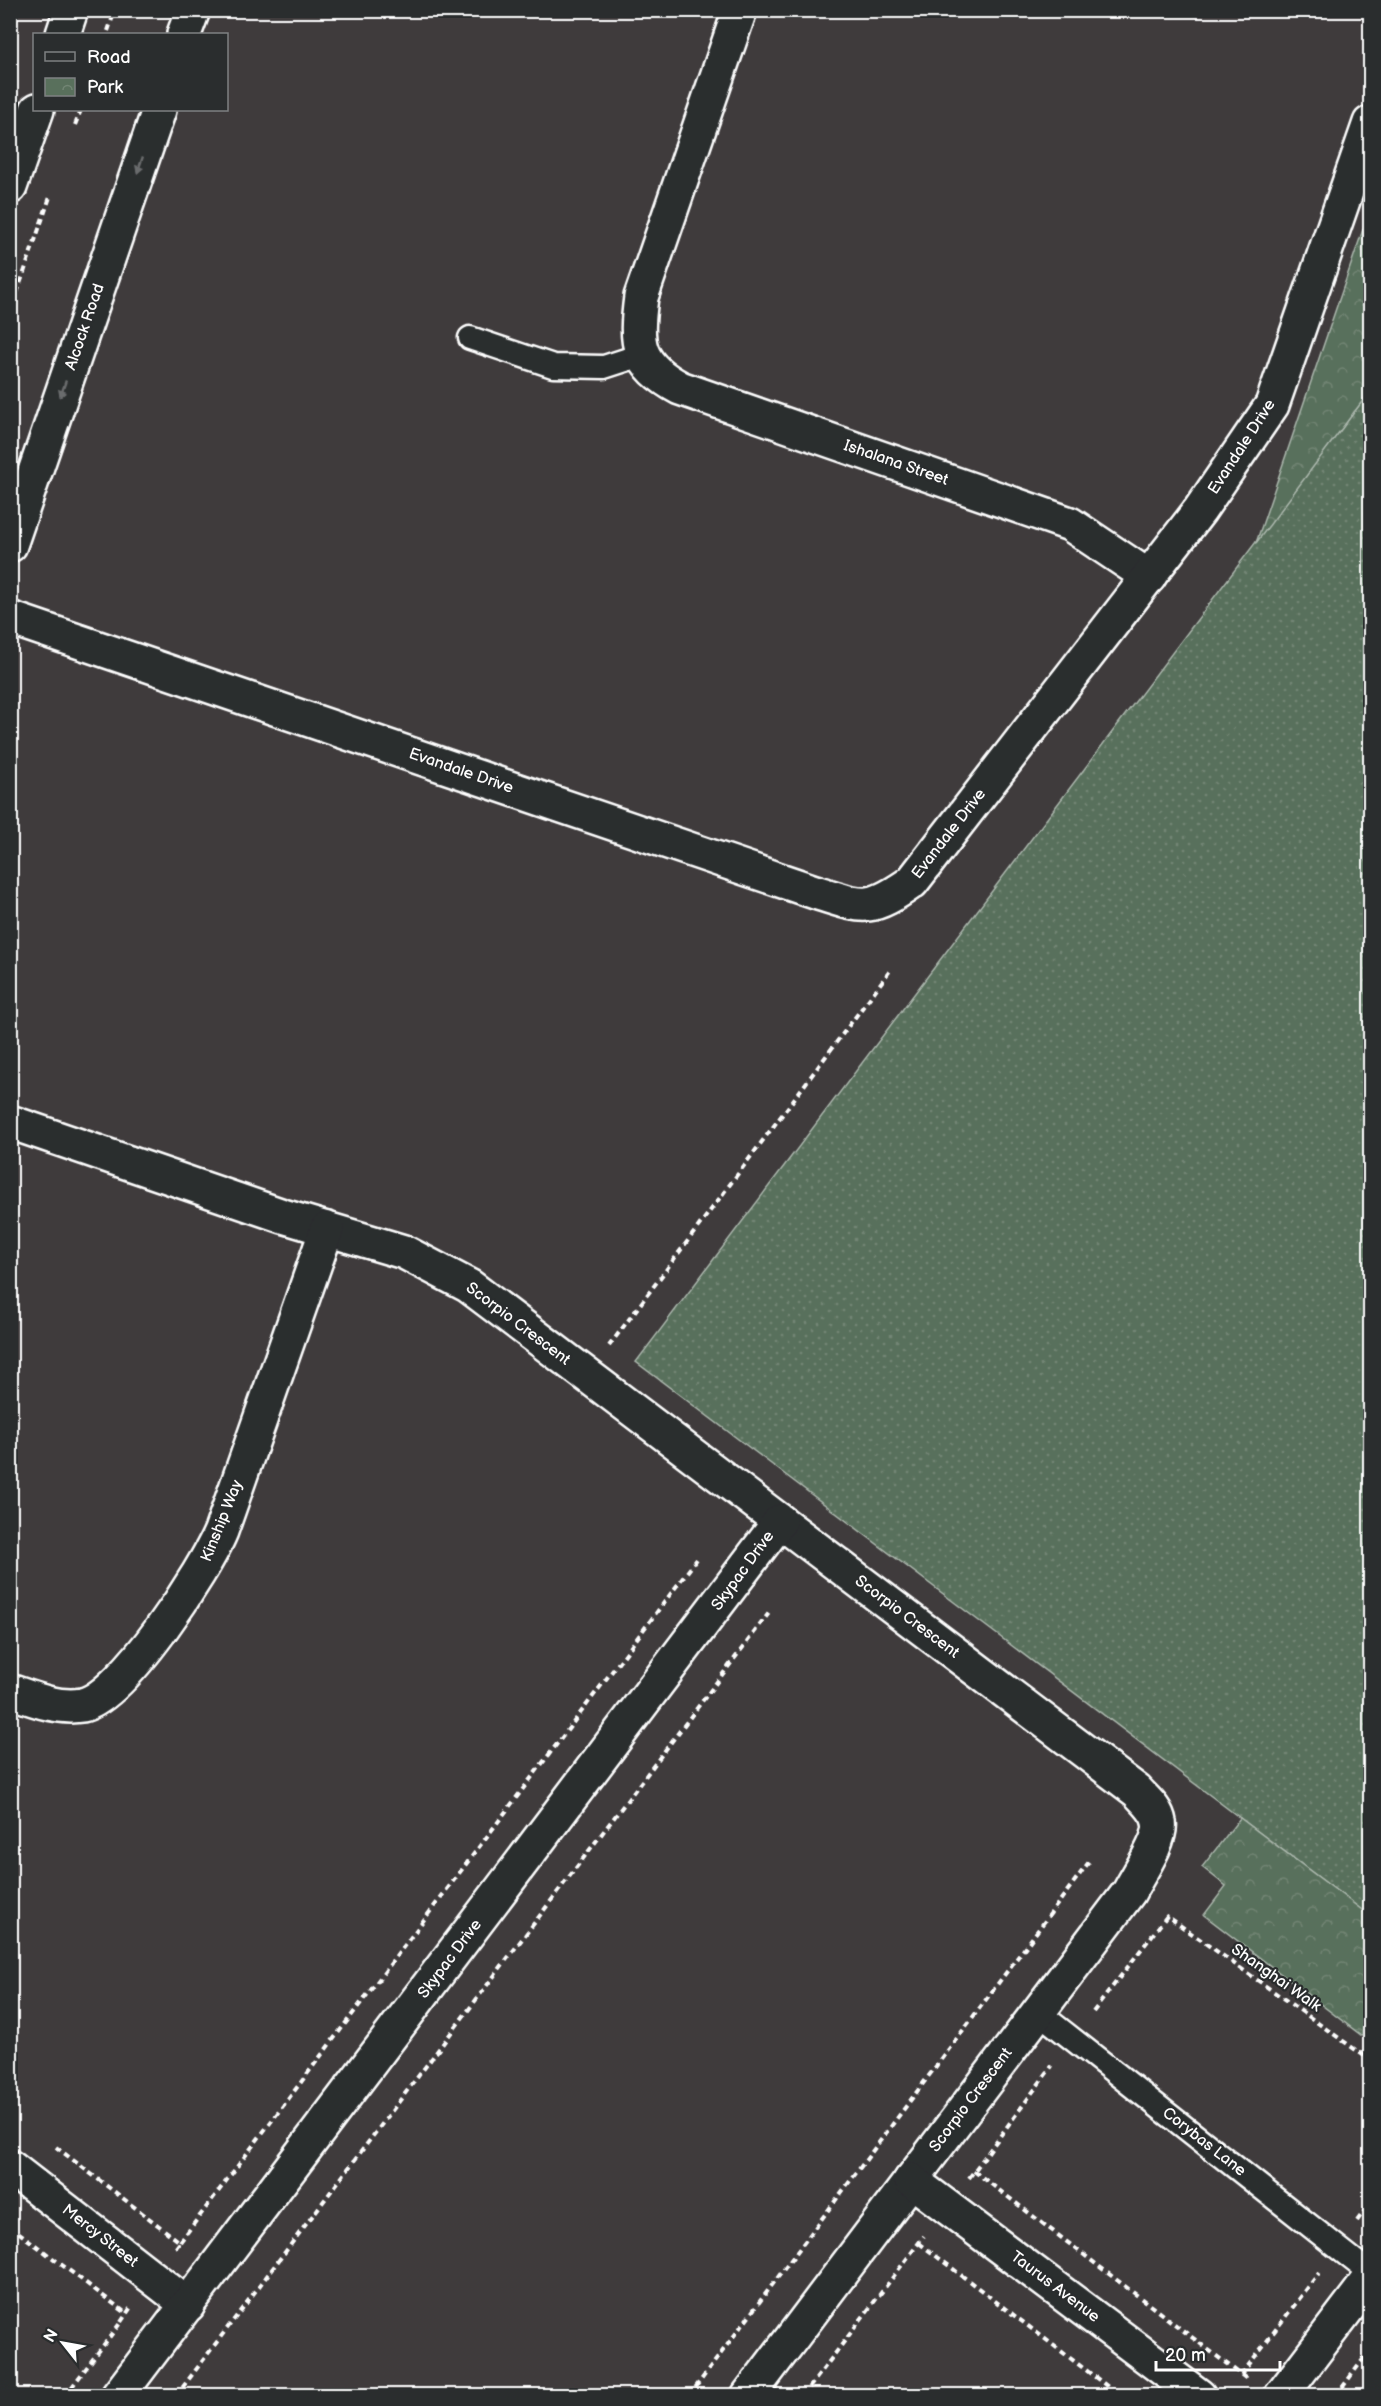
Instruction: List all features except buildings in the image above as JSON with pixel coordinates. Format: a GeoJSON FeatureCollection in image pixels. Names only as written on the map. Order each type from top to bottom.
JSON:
{"type":"FeatureCollection","features":[{"type":"Feature","properties":{"kind":"street"},"geometry":{"type":"LineString","coordinates":[[63,33],[71,10]]}},
{"type":"Feature","properties":{"kind":"street"},"geometry":{"type":"LineString","coordinates":[[184,33],[193,10]]}},
{"type":"Feature","properties":{"kind":"street"},"geometry":{"type":"LineString","coordinates":[[641,355],[637,329],[641,297],[740,10]]}},
{"type":"Feature","properties":{"kind":"street"},"geometry":{"type":"LineString","coordinates":[[10,186],[37,111]]}},
{"type":"Feature","properties":{"kind":"street","name":"Alcock Road"},"geometry":{"type":"LineString","coordinates":[[10,544],[159,111]]}},
{"type":"Feature","properties":{"kind":"street","name":"Evandale Drive"},"geometry":{"type":"LineString","coordinates":[[10,618],[861,906],[886,900],[912,882],[1200,510],[1272,405],[1371,123]]}},
{"type":"Feature","properties":{"kind":"street","name":"Ishalana Street"},"geometry":{"type":"LineString","coordinates":[[641,355],[658,375],[680,388],[1070,524],[1149,577]]}},
{"type":"Feature","properties":{"kind":"street","name":"Scorpio Crescent"},"geometry":{"type":"LineString","coordinates":[[10,1122],[327,1229],[404,1252],[469,1286],[1127,1784],[1152,1806],[1160,1823],[1157,1839],[1129,1892],[748,2396]]}},
{"type":"Feature","properties":{"kind":"street","name":"Kinship Way"},"geometry":{"type":"LineString","coordinates":[[10,1691],[40,1701],[62,1705],[82,1705],[95,1700],[119,1680],[196,1580],[210,1557],[221,1531],[327,1229]]}},
{"type":"Feature","properties":{"kind":"street","name":"Skypac Drive"},"geometry":{"type":"LineString","coordinates":[[118,2396],[780,1521]]}},
{"type":"Feature","properties":{"kind":"street","name":"Mercy Street"},"geometry":{"type":"LineString","coordinates":[[10,2167],[188,2305]]}},
{"type":"Feature","properties":{"kind":"street","name":"Taurus Avenue"},"geometry":{"type":"LineString","coordinates":[[911,2180],[1199,2396]]}},
{"type":"Feature","properties":{"kind":"street"},"geometry":{"type":"LineString","coordinates":[[1281,2396],[1371,2279]]}},
{"type":"Feature","properties":{"kind":"lane"},"geometry":{"type":"LineString","coordinates":[[470,338],[553,366],[604,367],[641,355]]}},
{"type":"Feature","properties":{"kind":"lane","name":"Corybas Lane"},"geometry":{"type":"LineString","coordinates":[[1038,2012],[1371,2273]]}},
{"type":"Feature","properties":{"kind":"path"},"geometry":{"type":"LineString","coordinates":[[106,33],[115,10]]}},
{"type":"Feature","properties":{"kind":"path"},"geometry":{"type":"LineString","coordinates":[[73,132],[81,111]]}},
{"type":"Feature","properties":{"kind":"path"},"geometry":{"type":"LineString","coordinates":[[10,312],[53,188]]}},
{"type":"Feature","properties":{"kind":"path"},"geometry":{"type":"LineString","coordinates":[[606,1348],[892,968]]}},
{"type":"Feature","properties":{"kind":"path"},"geometry":{"type":"LineString","coordinates":[[180,2242],[697,1559]]}},
{"type":"Feature","properties":{"kind":"path"},"geometry":{"type":"LineString","coordinates":[[176,2396],[769,1612]]}},
{"type":"Feature","properties":{"kind":"path"},"geometry":{"type":"LineString","coordinates":[[689,2396],[1089,1862]]}},
{"type":"Feature","properties":{"kind":"path","name":"Shanghai Walk"},"geometry":{"type":"LineString","coordinates":[[1073,2038],[1167,1916],[1371,2060]]}},
{"type":"Feature","properties":{"kind":"path"},"geometry":{"type":"LineString","coordinates":[[803,2396],[1073,2038]]}},
{"type":"Feature","properties":{"kind":"path"},"geometry":{"type":"LineString","coordinates":[[974,2171],[1251,2382]]}},
{"type":"Feature","properties":{"kind":"path"},"geometry":{"type":"LineString","coordinates":[[1241,2375],[1371,2203]]}},
{"type":"Feature","properties":{"kind":"path"},"geometry":{"type":"LineString","coordinates":[[10,2226],[126,2313]]}},
{"type":"Feature","properties":{"kind":"path"},"geometry":{"type":"LineString","coordinates":[[919,2243],[1120,2396]]}},
{"type":"Feature","properties":{"kind":"path"},"geometry":{"type":"LineString","coordinates":[[1336,2396],[1371,2350]]}},
{"type":"Feature","properties":{"kind":"green space"},"geometry":{"type":"Polygon","coordinates":[[[1370,209],[1370,391],[1256,543],[1370,209]]]}},
{"type":"Feature","properties":{"kind":"green space"},"geometry":{"type":"Polygon","coordinates":[[[1370,391],[1370,1916],[636,1362],[1370,391]]]}},
{"type":"Feature","properties":{"kind":"green space"},"geometry":{"type":"Polygon","coordinates":[[[1240,1818],[1370,1916],[1370,2042],[1204,1915],[1226,1886],[1202,1867],[1240,1818]]]}}]}
